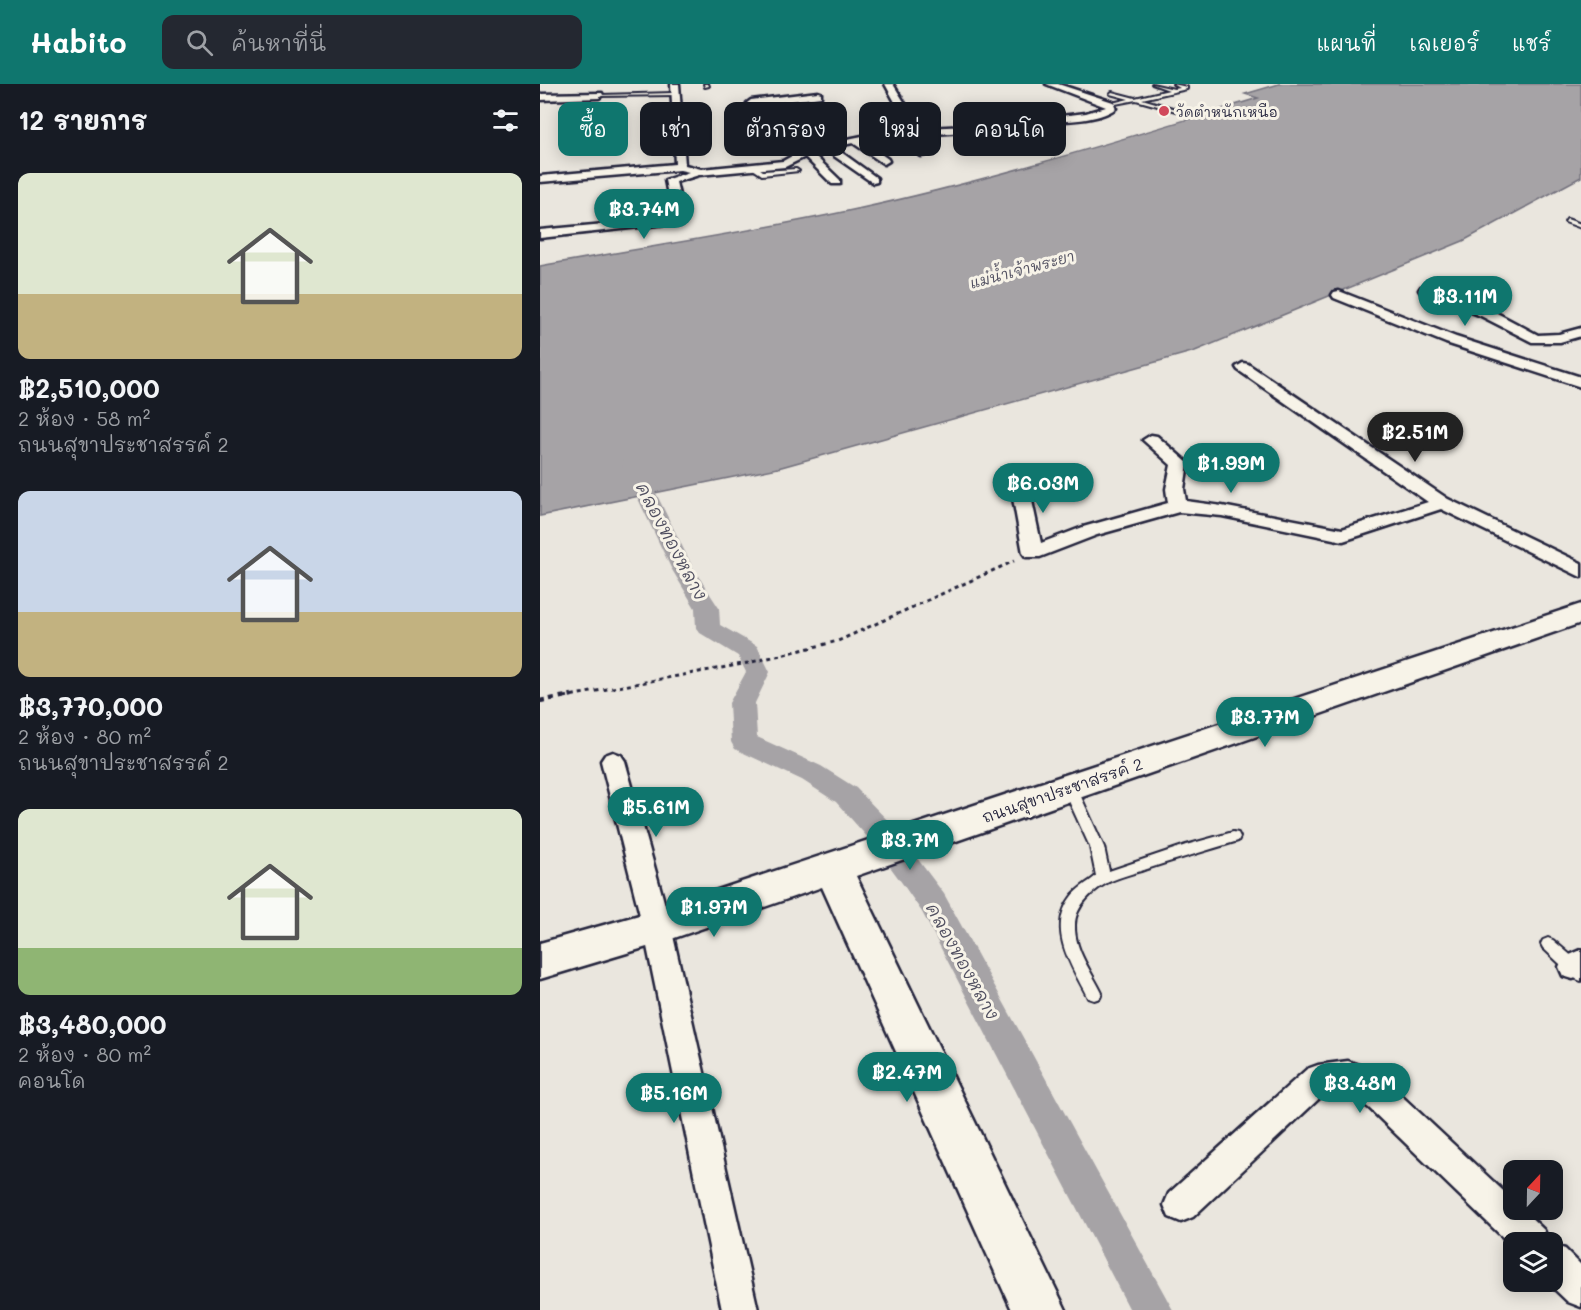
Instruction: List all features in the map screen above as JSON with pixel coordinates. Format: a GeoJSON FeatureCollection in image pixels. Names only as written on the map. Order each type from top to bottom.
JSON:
{"type":"FeatureCollection","features":[{"type":"Feature","properties":{"kind":"street"},"geometry":{"type":"LineString","coordinates":[[889,84],[900,102]]}},
{"type":"Feature","properties":{"kind":"street"},"geometry":{"type":"LineString","coordinates":[[941,132],[1076,118],[1111,108],[1110,104],[1050,84]]}},
{"type":"Feature","properties":{"kind":"street"},"geometry":{"type":"LineString","coordinates":[[675,89],[680,167]]}},
{"type":"Feature","properties":{"kind":"street"},"geometry":{"type":"LineString","coordinates":[[542,94],[600,95]]}},
{"type":"Feature","properties":{"kind":"street"},"geometry":{"type":"LineString","coordinates":[[755,102],[784,95],[818,95]]}},
{"type":"Feature","properties":{"kind":"street"},"geometry":{"type":"LineString","coordinates":[[847,142],[859,139]]}},
{"type":"Feature","properties":{"kind":"street"},"geometry":{"type":"LineString","coordinates":[[855,140],[884,161]]}},
{"type":"Feature","properties":{"kind":"street"},"geometry":{"type":"LineString","coordinates":[[540,234],[672,221],[678,216],[670,180],[701,172],[785,164],[798,156]]}},
{"type":"Feature","properties":{"kind":"street"},"geometry":{"type":"LineString","coordinates":[[809,156],[836,182]]}},
{"type":"Feature","properties":{"kind":"street"},"geometry":{"type":"LineString","coordinates":[[840,156],[873,180]]}},
{"type":"Feature","properties":{"kind":"street"},"geometry":{"type":"LineString","coordinates":[[540,179],[680,167],[701,172]]}},
{"type":"Feature","properties":{"kind":"street"},"geometry":{"type":"LineString","coordinates":[[1426,290],[1486,313],[1537,339],[1560,338],[1581,332]]}},
{"type":"Feature","properties":{"kind":"street"},"geometry":{"type":"LineString","coordinates":[[1339,296],[1451,340],[1581,382]]}},
{"type":"Feature","properties":{"kind":"street"},"geometry":{"type":"LineString","coordinates":[[1243,367],[1442,503],[1581,571]]}},
{"type":"Feature","properties":{"kind":"street"},"geometry":{"type":"LineString","coordinates":[[1151,440],[1179,463],[1175,489],[1178,506]]}},
{"type":"Feature","properties":{"kind":"street"},"geometry":{"type":"LineString","coordinates":[[1019,482],[1033,553],[1090,531],[1178,506],[1222,511],[1343,535],[1442,503]]}},
{"type":"Feature","properties":{"kind":"street","name":"ถนนสุขาประชาสรรค์ 2"},"geometry":{"type":"LineString","coordinates":[[540,961],[657,927],[1581,613]]}},
{"type":"Feature","properties":{"kind":"street"},"geometry":{"type":"LineString","coordinates":[[613,761],[657,927],[740,1310]]}},
{"type":"Feature","properties":{"kind":"street"},"geometry":{"type":"LineString","coordinates":[[851,862],[1039,1310]]}},
{"type":"Feature","properties":{"kind":"street"},"geometry":{"type":"LineString","coordinates":[[1181,1205],[1318,1079],[1348,1075],[1380,1096],[1522,1232]]}},
{"type":"Feature","properties":{"kind":"street"},"geometry":{"type":"LineString","coordinates":[[1563,1272],[1581,1289]]}},
{"type":"Feature","properties":{"kind":"lane"},"geometry":{"type":"LineString","coordinates":[[1155,84],[1174,90]]}},
{"type":"Feature","properties":{"kind":"lane"},"geometry":{"type":"LineString","coordinates":[[1110,104],[1185,88],[1175,84]]}},
{"type":"Feature","properties":{"kind":"lane"},"geometry":{"type":"LineString","coordinates":[[1108,86],[1114,91],[1135,99],[1174,110]]}},
{"type":"Feature","properties":{"kind":"lane"},"geometry":{"type":"LineString","coordinates":[[600,95],[675,89]]}},
{"type":"Feature","properties":{"kind":"lane"},"geometry":{"type":"LineString","coordinates":[[755,168],[762,173],[796,171]]}},
{"type":"Feature","properties":{"kind":"lane"},"geometry":{"type":"LineString","coordinates":[[1567,222],[1581,226]]}},
{"type":"Feature","properties":{"kind":"lane"},"geometry":{"type":"LineString","coordinates":[[1070,788],[1097,847],[1104,878]]}},
{"type":"Feature","properties":{"kind":"lane"},"geometry":{"type":"LineString","coordinates":[[1094,993],[1070,947],[1067,926],[1075,903],[1104,878],[1186,850],[1233,837]]}},
{"type":"Feature","properties":{"kind":"lane"},"geometry":{"type":"LineString","coordinates":[[1548,944],[1578,968]]}},
{"type":"Feature","properties":{"kind":"path"},"geometry":{"type":"LineString","coordinates":[[540,701],[748,663],[838,642],[962,583],[1033,553]]}},
{"type":"Feature","properties":{"kind":"water","name":"แม่น้ำเจ้าพระยา"},"geometry":{"type":"Polygon","coordinates":[[[1279,84],[1581,84],[1581,177],[1463,241],[1195,351],[778,468],[540,516],[540,266],[778,225],[908,198],[1066,156],[1258,98],[1245,94],[1279,84]]]}},
{"type":"Feature","properties":{"kind":"waterway","name":"คลองทองหลาง"},"geometry":{"type":"LineString","coordinates":[[631,463],[682,568],[707,608],[708,628],[748,651],[758,672],[742,703],[744,742],[783,759],[836,787],[858,807],[903,861],[933,903],[1152,1310]]}},
{"type":"Feature","properties":{"kind":"place","name":"วัดตำหนักเหนือ"},"geometry":{"type":"Point","coordinates":[1164,111]}}]}
